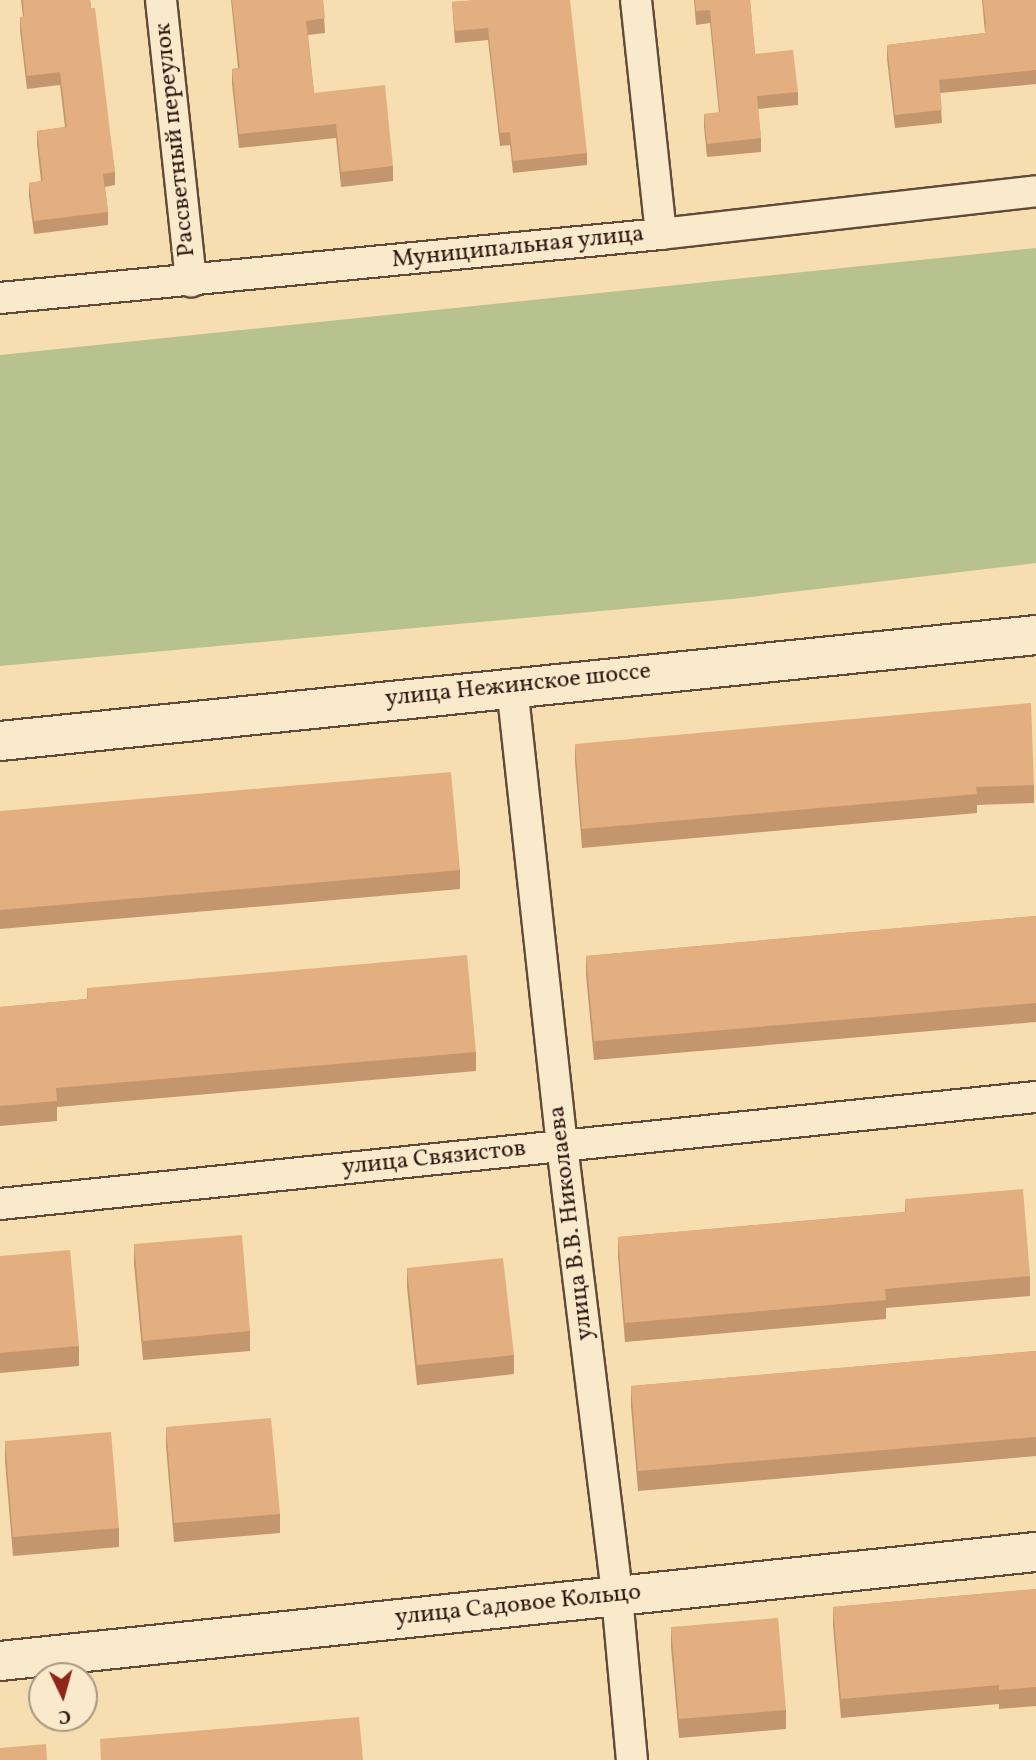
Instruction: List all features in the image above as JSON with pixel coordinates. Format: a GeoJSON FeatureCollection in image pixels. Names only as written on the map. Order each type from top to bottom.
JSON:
{"type":"FeatureCollection","features":[{"type":"Feature","properties":{"kind":"main road","name":"улица Нежинское шоссе"},"geometry":{"type":"LineString","coordinates":[[0,741],[512,686],[1036,635]]}},
{"type":"Feature","properties":{"kind":"main road","name":"улица Садовое Кольцо"},"geometry":{"type":"LineString","coordinates":[[0,1661],[1036,1552]]}},
{"type":"Feature","properties":{"kind":"street","name":"Рассветный переулок"},"geometry":{"type":"LineString","coordinates":[[161,0],[191,281]]}},
{"type":"Feature","properties":{"kind":"street"},"geometry":{"type":"LineString","coordinates":[[636,0],[661,234]]}},
{"type":"Feature","properties":{"kind":"street","name":"Муниципальная улица"},"geometry":{"type":"LineString","coordinates":[[0,298],[661,234],[1036,191]]}},
{"type":"Feature","properties":{"kind":"street","name":"улица В.В. Николаева"},"geometry":{"type":"LineString","coordinates":[[512,686],[562,1145],[617,1596],[632,1760]]}},
{"type":"Feature","properties":{"kind":"street","name":"улица Связистов"},"geometry":{"type":"LineString","coordinates":[[0,1204],[1036,1097]]}},
{"type":"Feature","properties":{"kind":"green space"},"geometry":{"type":"Polygon","coordinates":[[[1036,248],[1036,563],[742,598],[0,666],[0,355],[1036,248]]]}},
{"type":"Feature","properties":{"kind":"building"},"geometry":{"type":"Polygon","coordinates":[[[23,0],[90,0],[91,8],[95,8],[115,172],[103,174],[108,212],[34,221],[29,183],[43,181],[37,131],[67,127],[60,72],[27,76],[20,17],[24,16],[23,0]]]}},
{"type":"Feature","properties":{"kind":"building"},"geometry":{"type":"Polygon","coordinates":[[[232,0],[323,0],[325,18],[306,21],[314,93],[385,85],[393,166],[341,172],[336,124],[239,134],[232,69],[240,68],[232,0]]]}},
{"type":"Feature","properties":{"kind":"building"},"geometry":{"type":"Polygon","coordinates":[[[570,0],[587,153],[513,161],[510,132],[500,133],[488,28],[455,31],[452,2],[570,0]]]}},
{"type":"Feature","properties":{"kind":"building"},"geometry":{"type":"Polygon","coordinates":[[[695,0],[750,0],[755,54],[793,50],[798,92],[757,96],[761,138],[707,144],[704,114],[720,112],[710,10],[696,11],[695,0]]]}},
{"type":"Feature","properties":{"kind":"building"},"geometry":{"type":"Polygon","coordinates":[[[983,0],[1036,0],[1036,70],[939,80],[942,110],[895,115],[887,45],[985,33],[983,0]]]}},
{"type":"Feature","properties":{"kind":"building"},"geometry":{"type":"Polygon","coordinates":[[[1031,703],[1034,785],[976,787],[977,794],[582,829],[575,744],[1031,703]]]}},
{"type":"Feature","properties":{"kind":"building"},"geometry":{"type":"Polygon","coordinates":[[[451,772],[460,870],[0,910],[0,811],[451,772]]]}},
{"type":"Feature","properties":{"kind":"building"},"geometry":{"type":"Polygon","coordinates":[[[1036,916],[1036,1003],[594,1041],[586,956],[1036,916]]]}},
{"type":"Feature","properties":{"kind":"building"},"geometry":{"type":"Polygon","coordinates":[[[467,955],[476,1052],[56,1088],[57,1101],[0,1106],[0,1007],[88,999],[87,988],[467,955]]]}},
{"type":"Feature","properties":{"kind":"building"},"geometry":{"type":"Polygon","coordinates":[[[1023,1189],[1030,1276],[885,1289],[886,1300],[625,1323],[618,1237],[906,1212],[905,1199],[1023,1189]]]}},
{"type":"Feature","properties":{"kind":"building"},"geometry":{"type":"Polygon","coordinates":[[[242,1235],[250,1331],[143,1341],[134,1244],[242,1235]]]}},
{"type":"Feature","properties":{"kind":"building"},"geometry":{"type":"Polygon","coordinates":[[[70,1250],[79,1346],[0,1353],[0,1256],[70,1250]]]}},
{"type":"Feature","properties":{"kind":"building"},"geometry":{"type":"Polygon","coordinates":[[[503,1258],[514,1355],[417,1365],[407,1268],[503,1258]]]}},
{"type":"Feature","properties":{"kind":"building"},"geometry":{"type":"Polygon","coordinates":[[[1036,1351],[1036,1437],[638,1471],[631,1386],[1036,1351]]]}},
{"type":"Feature","properties":{"kind":"building"},"geometry":{"type":"Polygon","coordinates":[[[271,1418],[280,1514],[174,1523],[166,1427],[271,1418]]]}},
{"type":"Feature","properties":{"kind":"building"},"geometry":{"type":"Polygon","coordinates":[[[111,1432],[119,1528],[13,1537],[5,1441],[111,1432]]]}},
{"type":"Feature","properties":{"kind":"building"},"geometry":{"type":"Polygon","coordinates":[[[1036,1589],[1036,1687],[999,1690],[999,1685],[841,1699],[833,1607],[1036,1589]]]}},
{"type":"Feature","properties":{"kind":"building"},"geometry":{"type":"Polygon","coordinates":[[[778,1618],[786,1710],[679,1719],[671,1627],[778,1618]]]}},
{"type":"Feature","properties":{"kind":"building"},"geometry":{"type":"Polygon","coordinates":[[[359,1717],[363,1760],[101,1760],[100,1739],[359,1717]]]}},
{"type":"Feature","properties":{"kind":"building"},"geometry":{"type":"Polygon","coordinates":[[[46,1744],[47,1760],[0,1760],[0,1748],[46,1744]]]}}]}
